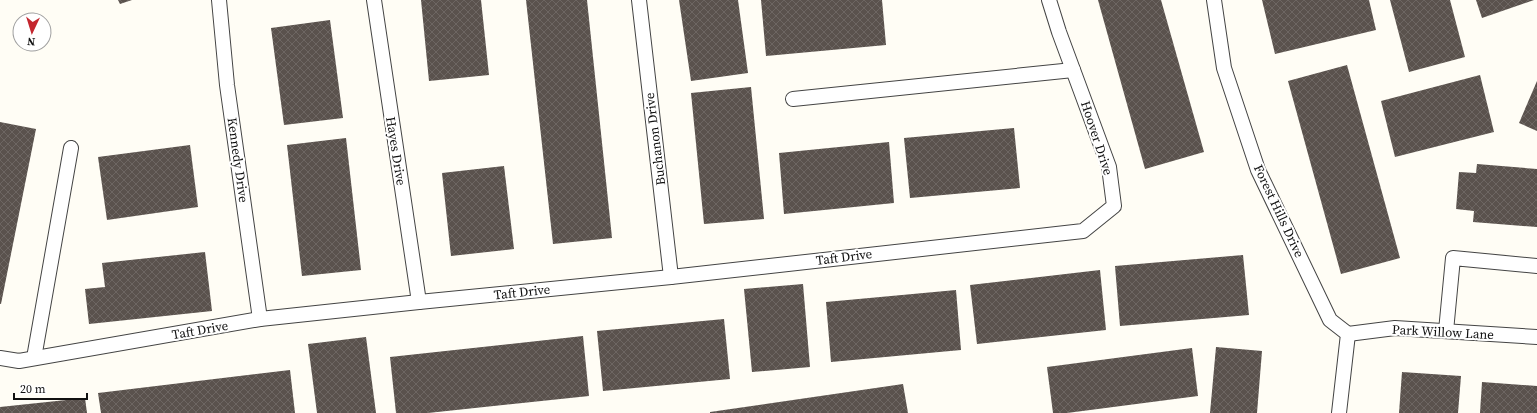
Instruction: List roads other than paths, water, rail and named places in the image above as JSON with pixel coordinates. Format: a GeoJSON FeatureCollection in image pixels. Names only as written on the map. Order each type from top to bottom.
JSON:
{"type":"FeatureCollection","features":[{"type":"Feature","properties":{"kind":"lane","name":"Kennedy Drive"},"geometry":{"type":"LineString","coordinates":[[219,0],[227,85],[260,319]]}},
{"type":"Feature","properties":{"kind":"lane","name":"Hayes Drive"},"geometry":{"type":"LineString","coordinates":[[374,0],[419,302]]}},
{"type":"Feature","properties":{"kind":"lane","name":"Buchanon Drive"},"geometry":{"type":"LineString","coordinates":[[639,0],[672,277]]}},
{"type":"Feature","properties":{"kind":"lane","name":"Hoover Drive"},"geometry":{"type":"LineString","coordinates":[[1046,234],[1083,231],[1114,206],[1109,167],[1049,0]]}},
{"type":"Feature","properties":{"kind":"lane","name":"Forest Hills Drive"},"geometry":{"type":"LineString","coordinates":[[1214,0],[1224,68],[1258,170],[1330,320],[1348,334]]}},
{"type":"Feature","properties":{"kind":"lane"},"geometry":{"type":"LineString","coordinates":[[793,99],[1073,70]]}},
{"type":"Feature","properties":{"kind":"lane"},"geometry":{"type":"LineString","coordinates":[[34,358],[71,148]]}},
{"type":"Feature","properties":{"kind":"lane","name":"Taft Drive"},"geometry":{"type":"LineString","coordinates":[[0,358],[19,361],[260,319],[672,277],[1046,234]]}},
{"type":"Feature","properties":{"kind":"lane"},"geometry":{"type":"LineString","coordinates":[[1446,331],[1453,258],[1537,266]]}},
{"type":"Feature","properties":{"kind":"lane","name":"Park Willow Lane"},"geometry":{"type":"LineString","coordinates":[[1348,334],[1395,328],[1537,337]]}},
{"type":"Feature","properties":{"kind":"lane"},"geometry":{"type":"LineString","coordinates":[[1339,413],[1348,334]]}}]}
